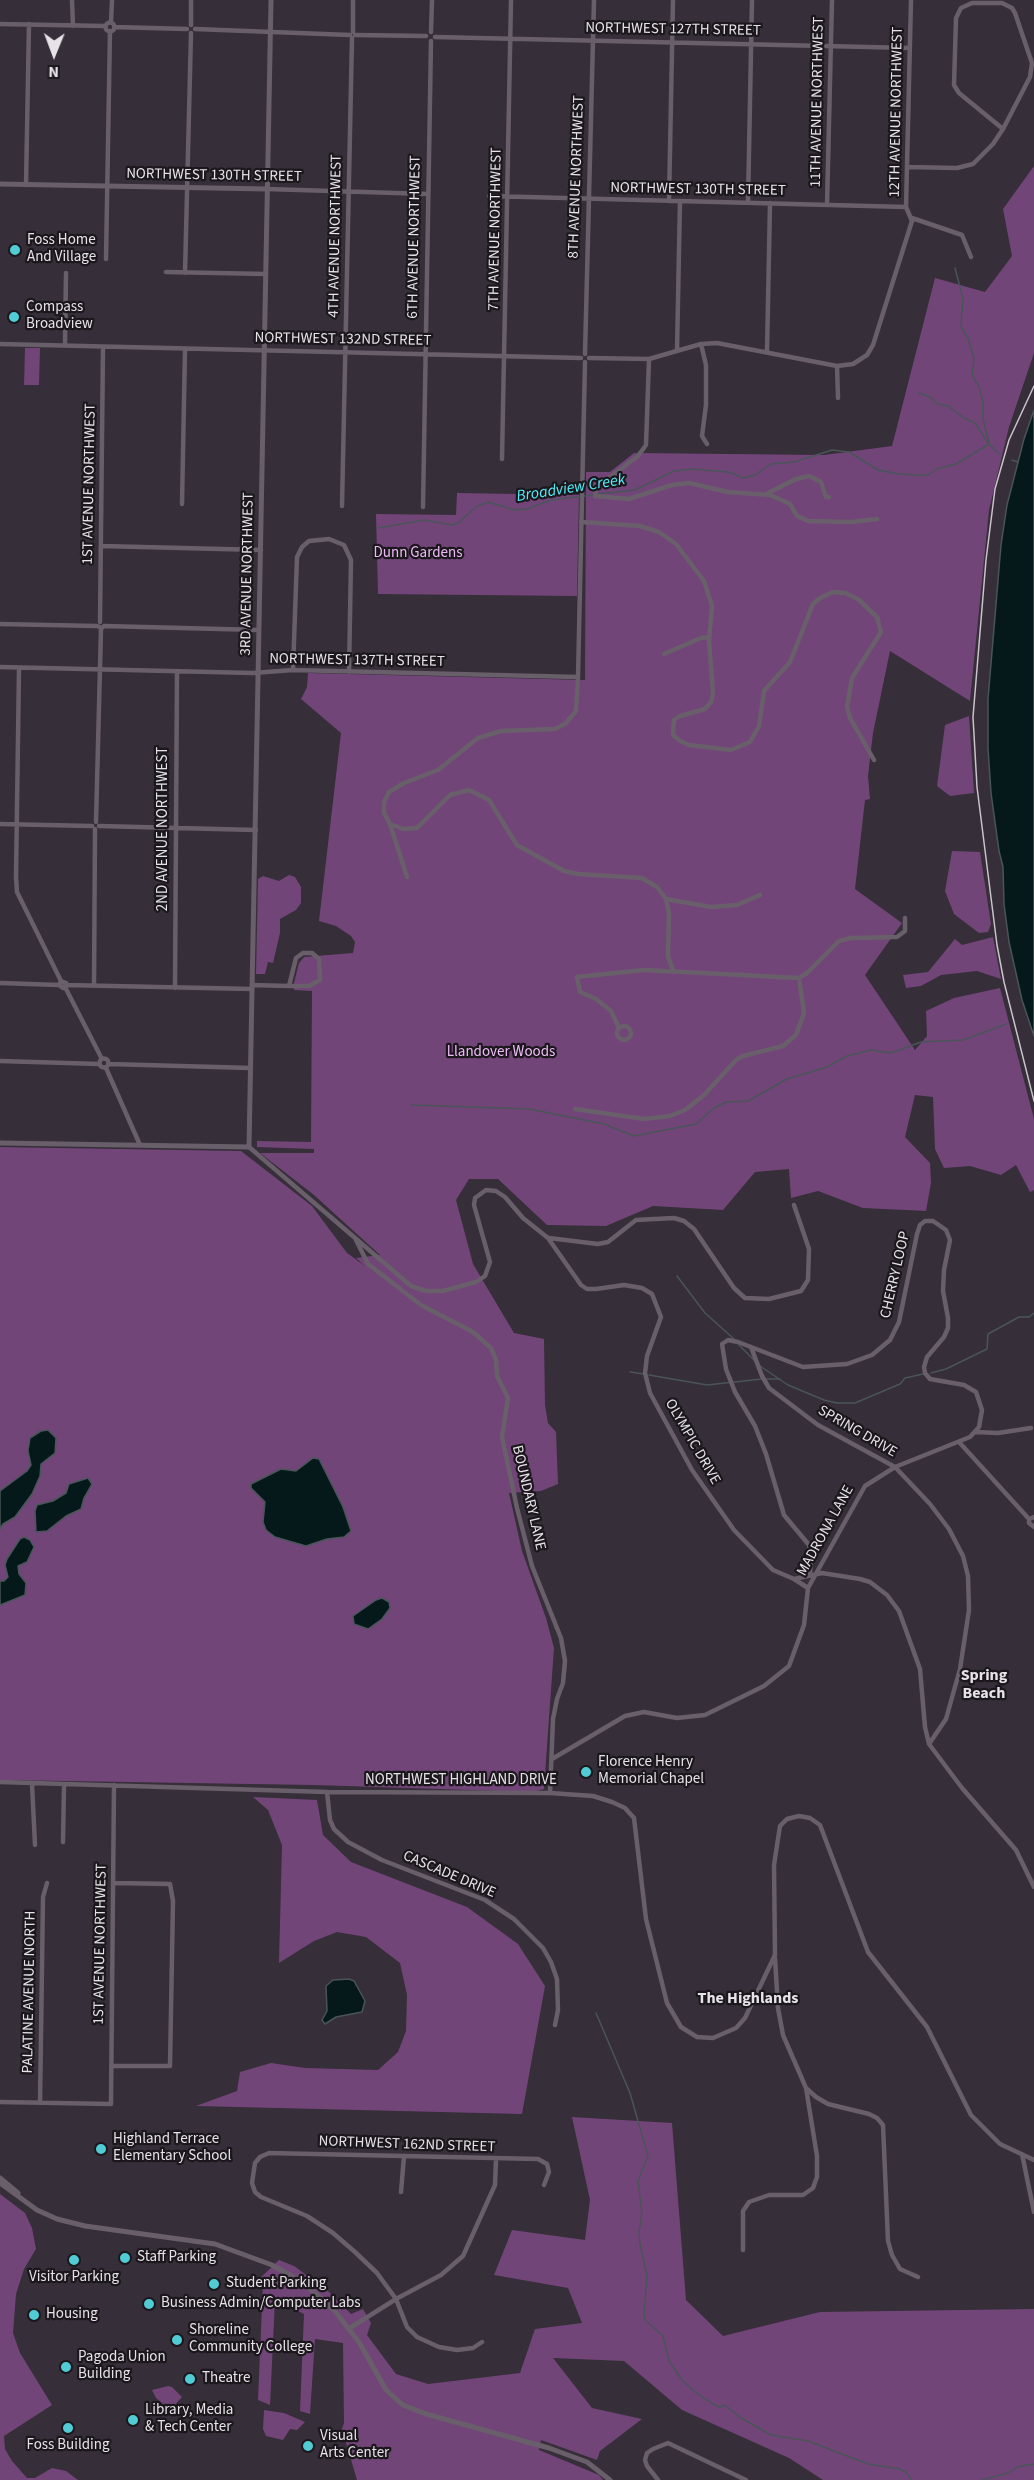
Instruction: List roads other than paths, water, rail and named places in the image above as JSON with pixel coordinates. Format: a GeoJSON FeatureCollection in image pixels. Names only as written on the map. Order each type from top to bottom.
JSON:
{"type":"FeatureCollection","features":[{"type":"Feature","properties":{"kind":"street"},"geometry":{"type":"LineString","coordinates":[[71,26],[72,0]]}},
{"type":"Feature","properties":{"kind":"street"},"geometry":{"type":"LineString","coordinates":[[106,259],[112,0]]}},
{"type":"Feature","properties":{"kind":"street"},"geometry":{"type":"LineString","coordinates":[[185,273],[191,0]]}},
{"type":"Feature","properties":{"kind":"street","name":"3RD AVENUE NORTHWEST"},"geometry":{"type":"LineString","coordinates":[[249,1148],[271,0]]}},
{"type":"Feature","properties":{"kind":"street","name":"4TH AVENUE NORTHWEST"},"geometry":{"type":"LineString","coordinates":[[342,506],[353,0]]}},
{"type":"Feature","properties":{"kind":"street"},"geometry":{"type":"LineString","coordinates":[[431,38],[432,0]]}},
{"type":"Feature","properties":{"kind":"street","name":"7TH AVENUE NORTHWEST"},"geometry":{"type":"LineString","coordinates":[[502,459],[506,356],[511,0]]}},
{"type":"Feature","properties":{"kind":"street","name":"8TH AVENUE NORTHWEST"},"geometry":{"type":"LineString","coordinates":[[407,877],[384,807],[389,792],[404,783],[438,770],[478,738],[501,731],[550,730],[565,724],[576,711],[594,0]]}},
{"type":"Feature","properties":{"kind":"street"},"geometry":{"type":"LineString","coordinates":[[669,201],[673,0]]}},
{"type":"Feature","properties":{"kind":"street"},"geometry":{"type":"LineString","coordinates":[[748,203],[752,0]]}},
{"type":"Feature","properties":{"kind":"street","name":"11TH AVENUE NORTHWEST"},"geometry":{"type":"LineString","coordinates":[[828,205],[832,0]]}},
{"type":"Feature","properties":{"kind":"street","name":"12TH AVENUE NORTHWEST"},"geometry":{"type":"LineString","coordinates":[[864,358],[873,345],[912,218],[906,207],[912,0]]}},
{"type":"Feature","properties":{"kind":"street"},"geometry":{"type":"LineString","coordinates":[[907,167],[957,168],[973,164],[988,150],[1002,129],[1032,70],[1029,53],[1015,13],[1006,4],[972,3],[961,9],[956,18],[956,90],[1002,129]]}},
{"type":"Feature","properties":{"kind":"street","name":"NORTHWEST 127TH STREET"},"geometry":{"type":"LineString","coordinates":[[0,24],[431,38],[910,48]]}},
{"type":"Feature","properties":{"kind":"street"},"geometry":{"type":"LineString","coordinates":[[26,185],[30,24]]}},
{"type":"Feature","properties":{"kind":"street","name":"6TH AVENUE NORTHWEST"},"geometry":{"type":"LineString","coordinates":[[423,507],[431,38]]}},
{"type":"Feature","properties":{"kind":"street","name":"NORTHWEST 130TH STREET"},"geometry":{"type":"LineString","coordinates":[[0,184],[428,194]]}},
{"type":"Feature","properties":{"kind":"street","name":"NORTHWEST 130TH STREET"},"geometry":{"type":"LineString","coordinates":[[489,196],[906,207]]}},
{"type":"Feature","properties":{"kind":"street"},"geometry":{"type":"LineString","coordinates":[[677,351],[680,201]]}},
{"type":"Feature","properties":{"kind":"street"},"geometry":{"type":"LineString","coordinates":[[767,352],[770,203]]}},
{"type":"Feature","properties":{"kind":"street"},"geometry":{"type":"LineString","coordinates":[[912,218],[962,235],[971,257]]}},
{"type":"Feature","properties":{"kind":"street"},"geometry":{"type":"LineString","coordinates":[[166,272],[266,274]]}},
{"type":"Feature","properties":{"kind":"street"},"geometry":{"type":"LineString","coordinates":[[65,345],[66,273]]}},
{"type":"Feature","properties":{"kind":"street","name":"NORTHWEST 132ND STREET"},"geometry":{"type":"LineString","coordinates":[[0,344],[649,359],[701,344],[722,343],[837,366],[853,364],[864,358]]}},
{"type":"Feature","properties":{"kind":"street"},"geometry":{"type":"LineString","coordinates":[[701,344],[706,365],[706,399],[702,436],[707,444]]}},
{"type":"Feature","properties":{"kind":"street","name":"1ST AVENUE NORTHWEST"},"geometry":{"type":"LineString","coordinates":[[94,986],[104,346]]}},
{"type":"Feature","properties":{"kind":"street"},"geometry":{"type":"LineString","coordinates":[[182,504],[185,349]]}},
{"type":"Feature","properties":{"kind":"street"},"geometry":{"type":"LineString","coordinates":[[649,359],[648,440],[641,453],[596,488],[594,494],[610,499],[636,498],[681,483],[697,484],[728,492],[765,493],[790,504],[797,516],[806,520],[842,522],[877,519]]}},
{"type":"Feature","properties":{"kind":"street"},"geometry":{"type":"LineString","coordinates":[[837,366],[838,398]]}},
{"type":"Feature","properties":{"kind":"street"},"geometry":{"type":"LineString","coordinates":[[765,493],[799,477],[808,476],[821,482],[826,497],[829,497]]}},
{"type":"Feature","properties":{"kind":"street"},"geometry":{"type":"LineString","coordinates":[[581,519],[646,527],[663,534],[676,544],[696,568],[707,588],[712,606],[709,637],[713,698],[709,706],[702,711],[677,718],[673,723],[672,732],[677,739],[689,745],[735,750],[748,743],[756,734],[764,691],[790,662],[813,604],[820,597],[833,592],[845,593],[858,599],[877,617],[881,632],[852,678],[847,707],[850,718],[873,760]]}},
{"type":"Feature","properties":{"kind":"street"},"geometry":{"type":"LineString","coordinates":[[293,670],[297,556],[305,544],[321,539],[340,543],[347,548],[351,560],[349,672]]}},
{"type":"Feature","properties":{"kind":"street"},"geometry":{"type":"LineString","coordinates":[[102,546],[261,550]]}},
{"type":"Feature","properties":{"kind":"street"},"geometry":{"type":"LineString","coordinates":[[0,624],[260,630]]}},
{"type":"Feature","properties":{"kind":"street"},"geometry":{"type":"LineString","coordinates":[[664,654],[701,638],[709,637]]}},
{"type":"Feature","properties":{"kind":"street","name":"NORTHWEST 137TH STREET"},"geometry":{"type":"LineString","coordinates":[[0,667],[259,672],[293,670],[578,677]]}},
{"type":"Feature","properties":{"kind":"street"},"geometry":{"type":"LineString","coordinates":[[19,668],[17,892],[101,1067],[251,1068]]}},
{"type":"Feature","properties":{"kind":"street","name":"2ND AVENUE NORTHWEST"},"geometry":{"type":"LineString","coordinates":[[175,988],[177,671]]}},
{"type":"Feature","properties":{"kind":"street"},"geometry":{"type":"LineString","coordinates":[[390,824],[403,829],[417,828],[450,795],[463,790],[476,792],[489,800],[522,849],[571,873],[642,878],[657,887],[666,898],[669,913],[668,957],[674,973]]}},
{"type":"Feature","properties":{"kind":"street"},"geometry":{"type":"LineString","coordinates":[[0,824],[256,830]]}},
{"type":"Feature","properties":{"kind":"street"},"geometry":{"type":"LineString","coordinates":[[666,898],[721,908],[737,905],[759,895]]}},
{"type":"Feature","properties":{"kind":"street"},"geometry":{"type":"LineString","coordinates":[[619,1028],[611,1011],[597,999],[580,992],[577,977],[626,971],[659,970],[674,973],[799,978],[839,941],[851,938],[897,937],[905,931],[905,918]]}},
{"type":"Feature","properties":{"kind":"street"},"geometry":{"type":"LineString","coordinates":[[0,983],[175,988],[309,986],[318,982],[321,971],[317,957],[306,952],[298,956],[290,986]]}},
{"type":"Feature","properties":{"kind":"street"},"geometry":{"type":"LineString","coordinates":[[574,1109],[644,1119],[661,1118],[686,1110],[704,1095],[736,1060],[743,1056],[783,1046],[796,1035],[804,1013],[799,978]]}},
{"type":"Feature","properties":{"kind":"street"},"geometry":{"type":"LineString","coordinates":[[0,1061],[100,1061]]}},
{"type":"Feature","properties":{"kind":"street"},"geometry":{"type":"LineString","coordinates":[[107,1066],[140,1145]]}},
{"type":"Feature","properties":{"kind":"street"},"geometry":{"type":"LineString","coordinates":[[0,1143],[249,1148]]}},
{"type":"Feature","properties":{"kind":"street","name":"BOUNDARY LANE"},"geometry":{"type":"LineString","coordinates":[[249,1148],[368,1249]]}},
{"type":"Feature","properties":{"kind":"street","name":"OLYMPIC DRIVE"},"geometry":{"type":"LineString","coordinates":[[368,1249],[411,1286],[426,1291],[443,1291],[476,1282],[485,1276],[490,1262],[474,1205],[475,1198],[486,1190],[496,1191],[505,1197],[523,1218],[548,1238],[580,1286],[596,1289],[624,1285],[642,1288],[652,1294],[661,1317],[647,1356],[645,1373],[650,1393],[692,1470],[734,1530],[764,1563],[773,1570],[794,1579]]}},
{"type":"Feature","properties":{"kind":"street"},"geometry":{"type":"LineString","coordinates":[[548,1238],[598,1244],[608,1242],[636,1220],[654,1217],[674,1218],[684,1221],[694,1229],[734,1288],[745,1298],[769,1299],[801,1291],[808,1280],[809,1249],[794,1205]]}},
{"type":"Feature","properties":{"kind":"street","name":"CHERRY LOOP"},"geometry":{"type":"LineString","coordinates":[[811,1573],[809,1545],[784,1515],[755,1426],[735,1392],[726,1369],[724,1341],[738,1342],[803,1366],[847,1364],[872,1355],[890,1340],[899,1322],[920,1225],[925,1221],[933,1221],[946,1230],[950,1240],[944,1270],[943,1291],[948,1328],[944,1337],[927,1357],[925,1373],[930,1379],[964,1385],[976,1392],[982,1410],[975,1432]]}},
{"type":"Feature","properties":{"kind":"street","name":"BOUNDARY LANE"},"geometry":{"type":"LineString","coordinates":[[355,1238],[368,1264],[421,1305],[473,1332],[491,1348],[496,1360],[497,1376],[508,1398],[502,1437],[517,1508],[532,1566],[561,1638],[565,1661],[563,1683],[556,1699],[553,1719],[550,1793]]}},
{"type":"Feature","properties":{"kind":"street","name":"SPRING DRIVE"},"geometry":{"type":"LineString","coordinates":[[751,1347],[762,1377],[769,1388],[818,1425],[895,1467],[930,1504],[949,1530],[963,1556],[968,1576],[969,1610],[960,1669],[946,1719],[929,1744]]}},
{"type":"Feature","properties":{"kind":"street"},"geometry":{"type":"LineString","coordinates":[[895,1467],[959,1442],[975,1432],[998,1433],[1030,1428]]}},
{"type":"Feature","properties":{"kind":"street"},"geometry":{"type":"LineString","coordinates":[[959,1442],[1032,1518],[1030,1525],[1034,1527]]}},
{"type":"Feature","properties":{"kind":"street","name":"MADRONA LANE"},"geometry":{"type":"LineString","coordinates":[[808,1588],[865,1486],[895,1467]]}},
{"type":"Feature","properties":{"kind":"street"},"geometry":{"type":"LineString","coordinates":[[794,1579],[822,1572],[870,1582],[887,1596],[899,1611],[920,1669],[925,1726],[929,1744],[962,1788],[1016,1850],[1034,1887]]}},
{"type":"Feature","properties":{"kind":"street"},"geometry":{"type":"LineString","coordinates":[[552,1759],[625,1716],[644,1712],[677,1718],[705,1715],[764,1686],[789,1666],[804,1625],[808,1588],[794,1579]]}},
{"type":"Feature","properties":{"kind":"street","name":"NORTHWEST HIGHLAND DRIVE"},"geometry":{"type":"LineString","coordinates":[[0,1782],[327,1792],[550,1793],[592,1796],[625,1808],[634,1818],[646,1919],[668,2003],[681,2027],[697,2037],[714,2038],[736,2028],[745,2018],[775,1955],[774,1864],[780,1826],[787,1819],[799,1816],[810,1818],[820,1825],[868,1952],[927,2027],[971,2115],[1000,2144],[1034,2160]]}},
{"type":"Feature","properties":{"kind":"street"},"geometry":{"type":"LineString","coordinates":[[32,1784],[35,1845]]}},
{"type":"Feature","properties":{"kind":"street"},"geometry":{"type":"LineString","coordinates":[[63,1842],[64,1785]]}},
{"type":"Feature","properties":{"kind":"street","name":"1ST AVENUE NORTHWEST"},"geometry":{"type":"LineString","coordinates":[[40,2103],[111,2104],[114,1785]]}},
{"type":"Feature","properties":{"kind":"street","name":"CASCADE DRIVE"},"geometry":{"type":"LineString","coordinates":[[327,1792],[330,1820],[334,1829],[348,1842],[382,1860],[485,1900],[521,1926],[543,1948],[557,1979],[558,2010],[555,2025]]}},
{"type":"Feature","properties":{"kind":"street","name":"PALATINE AVENUE NORTH"},"geometry":{"type":"LineString","coordinates":[[40,2103],[43,1897],[47,1883]]}},
{"type":"Feature","properties":{"kind":"street"},"geometry":{"type":"LineString","coordinates":[[112,2066],[170,2066],[173,1901],[170,1884],[114,1883]]}},
{"type":"Feature","properties":{"kind":"street"},"geometry":{"type":"LineString","coordinates":[[743,2250],[743,2211],[749,2202],[769,2195],[803,2194],[813,2188],[817,2177],[817,2156],[806,2088],[783,2035],[778,2008],[775,1955]]}},
{"type":"Feature","properties":{"kind":"street"},"geometry":{"type":"LineString","coordinates":[[806,2088],[828,2104],[869,2114],[877,2118],[882,2125],[888,2241],[892,2255],[900,2269],[918,2277]]}},
{"type":"Feature","properties":{"kind":"street"},"geometry":{"type":"LineString","coordinates":[[0,2102],[40,2103]]}},
{"type":"Feature","properties":{"kind":"street","name":"NORTHWEST 162ND STREET"},"geometry":{"type":"LineString","coordinates":[[396,2299],[377,2273],[333,2233],[307,2216],[261,2198],[255,2192],[252,2171],[260,2157],[269,2153],[538,2159],[544,2161],[549,2172],[544,2185]]}},
{"type":"Feature","properties":{"kind":"street"},"geometry":{"type":"LineString","coordinates":[[1022,2154],[1034,2212]]}},
{"type":"Feature","properties":{"kind":"street"},"geometry":{"type":"LineString","coordinates":[[401,2192],[404,2156]]}},
{"type":"Feature","properties":{"kind":"street"},"geometry":{"type":"LineString","coordinates":[[350,2328],[396,2299],[441,2275],[463,2256],[495,2185],[496,2159]]}},
{"type":"Feature","properties":{"kind":"street"},"geometry":{"type":"LineString","coordinates":[[0,2178],[27,2203]]}},
{"type":"Feature","properties":{"kind":"street"},"geometry":{"type":"LineString","coordinates":[[0,2183],[27,2203],[57,2219],[215,2244],[255,2257],[286,2272],[328,2304],[350,2328],[386,2391],[402,2405],[568,2455],[587,2462],[610,2480]]}},
{"type":"Feature","properties":{"kind":"street"},"geometry":{"type":"LineString","coordinates":[[396,2299],[407,2327],[427,2343],[457,2350],[473,2348],[482,2342]]}},
{"type":"Feature","properties":{"kind":"street"},"geometry":{"type":"LineString","coordinates":[[658,2480],[645,2460],[653,2449],[668,2443],[746,2480]]}},
{"type":"Feature","properties":{"kind":"waterway"},"geometry":{"type":"LineString","coordinates":[[955,268],[963,299],[961,327],[968,338],[974,359],[972,375],[979,387],[983,402],[983,419],[989,443]]}},
{"type":"Feature","properties":{"kind":"waterway"},"geometry":{"type":"LineString","coordinates":[[919,393],[930,397],[937,404],[948,406],[975,423],[988,443]]}},
{"type":"Feature","properties":{"kind":"waterway","name":"Broadview Creek"},"geometry":{"type":"LineString","coordinates":[[597,494],[635,490],[674,471],[693,469],[728,472],[744,478],[755,475],[771,464],[794,462],[832,450],[849,452],[878,470],[919,475],[928,475],[937,469],[956,464],[989,444],[999,454]]}},
{"type":"Feature","properties":{"kind":"waterway","name":"Broadview Creek"},"geometry":{"type":"LineString","coordinates":[[1012,460],[1018,462]]}},
{"type":"Feature","properties":{"kind":"waterway","name":"Broadview Creek"},"geometry":{"type":"LineString","coordinates":[[378,528],[424,520],[452,525],[458,523],[476,507],[488,502],[515,510],[527,509],[551,500],[593,495]]}},
{"type":"Feature","properties":{"kind":"waterway"},"geometry":{"type":"LineString","coordinates":[[411,1105],[529,1109],[604,1124],[634,1136],[696,1124],[714,1108],[726,1102],[748,1101],[787,1079],[827,1067],[847,1056],[871,1050],[891,1053],[921,1042],[963,1040],[1006,1024]]}},
{"type":"Feature","properties":{"kind":"waterway"},"geometry":{"type":"LineString","coordinates":[[677,1276],[705,1313],[734,1339]]}},
{"type":"Feature","properties":{"kind":"waterway"},"geometry":{"type":"LineString","coordinates":[[931,1373],[946,1369],[987,1349],[988,1334],[1019,1317],[1029,1317],[1034,1313]]}},
{"type":"Feature","properties":{"kind":"waterway"},"geometry":{"type":"LineString","coordinates":[[739,1345],[755,1361]]}},
{"type":"Feature","properties":{"kind":"waterway"},"geometry":{"type":"LineString","coordinates":[[760,1366],[788,1385],[837,1403],[855,1403],[900,1384],[905,1378],[923,1374]]}},
{"type":"Feature","properties":{"kind":"waterway"},"geometry":{"type":"LineString","coordinates":[[630,1372],[644,1374]]}},
{"type":"Feature","properties":{"kind":"waterway"},"geometry":{"type":"LineString","coordinates":[[649,1375],[707,1385],[762,1379]]}},
{"type":"Feature","properties":{"kind":"waterway"},"geometry":{"type":"LineString","coordinates":[[767,1379],[780,1379]]}},
{"type":"Feature","properties":{"kind":"waterway"},"geometry":{"type":"LineString","coordinates":[[596,2013],[630,2093],[648,2156],[638,2181],[642,2213],[640,2244],[647,2276],[644,2314],[645,2320],[663,2336],[669,2361],[682,2380],[695,2392],[713,2404],[720,2407],[725,2405],[741,2418],[771,2435],[808,2441],[868,2464],[900,2469],[907,2473],[911,2480]]}},
{"type":"Feature","properties":{"kind":"waterway"},"geometry":{"type":"LineString","coordinates":[[982,2480],[1008,2473],[1017,2467],[1034,2464]]}},
{"type":"Feature","properties":{"kind":"railway"},"geometry":{"type":"LineString","coordinates":[[1034,386],[1009,440],[995,489],[986,560],[973,717],[977,787],[997,945],[1034,1101]]}},
{"type":"Feature","properties":{"kind":"place","name":"Foss Home And Village"},"geometry":{"type":"Point","coordinates":[15,250]}},
{"type":"Feature","properties":{"kind":"place","name":"Compass Broadview"},"geometry":{"type":"Point","coordinates":[14,317]}},
{"type":"Feature","properties":{"kind":"place","name":"Florence Henry Memorial Chapel"},"geometry":{"type":"Point","coordinates":[586,1772]}},
{"type":"Feature","properties":{"kind":"place","name":"Highland Terrace Elementary School"},"geometry":{"type":"Point","coordinates":[101,2149]}},
{"type":"Feature","properties":{"kind":"place","name":"Staff Parking"},"geometry":{"type":"Point","coordinates":[125,2258]}},
{"type":"Feature","properties":{"kind":"place","name":"Visitor Parking"},"geometry":{"type":"Point","coordinates":[74,2260]}},
{"type":"Feature","properties":{"kind":"place","name":"Student Parking"},"geometry":{"type":"Point","coordinates":[214,2284]}},
{"type":"Feature","properties":{"kind":"place","name":"Business Admin/Computer Labs"},"geometry":{"type":"Point","coordinates":[149,2304]}},
{"type":"Feature","properties":{"kind":"place","name":"Housing"},"geometry":{"type":"Point","coordinates":[34,2315]}},
{"type":"Feature","properties":{"kind":"place","name":"Shoreline Community College"},"geometry":{"type":"Point","coordinates":[177,2340]}},
{"type":"Feature","properties":{"kind":"place","name":"Pagoda Union Building"},"geometry":{"type":"Point","coordinates":[66,2367]}},
{"type":"Feature","properties":{"kind":"place","name":"Theatre"},"geometry":{"type":"Point","coordinates":[190,2379]}},
{"type":"Feature","properties":{"kind":"place","name":"Library, Media & Tech Center"},"geometry":{"type":"Point","coordinates":[133,2420]}},
{"type":"Feature","properties":{"kind":"place","name":"Foss Building"},"geometry":{"type":"Point","coordinates":[68,2428]}},
{"type":"Feature","properties":{"kind":"place","name":"Visual Arts Center"},"geometry":{"type":"Point","coordinates":[308,2446]}},
{"type":"Feature","properties":{"kind":"district","name":"Spring Beach"},"geometry":{"type":"Point","coordinates":[984,1685]}},
{"type":"Feature","properties":{"kind":"district","name":"The Highlands"},"geometry":{"type":"Point","coordinates":[748,1999]}},
{"type":"Feature","properties":{"kind":"park label","name":"Dunn Gardens"},"geometry":{"type":"Point","coordinates":[418,554]}},
{"type":"Feature","properties":{"kind":"park label","name":"Llandover Woods"},"geometry":{"type":"Point","coordinates":[501,1053]}}]}
